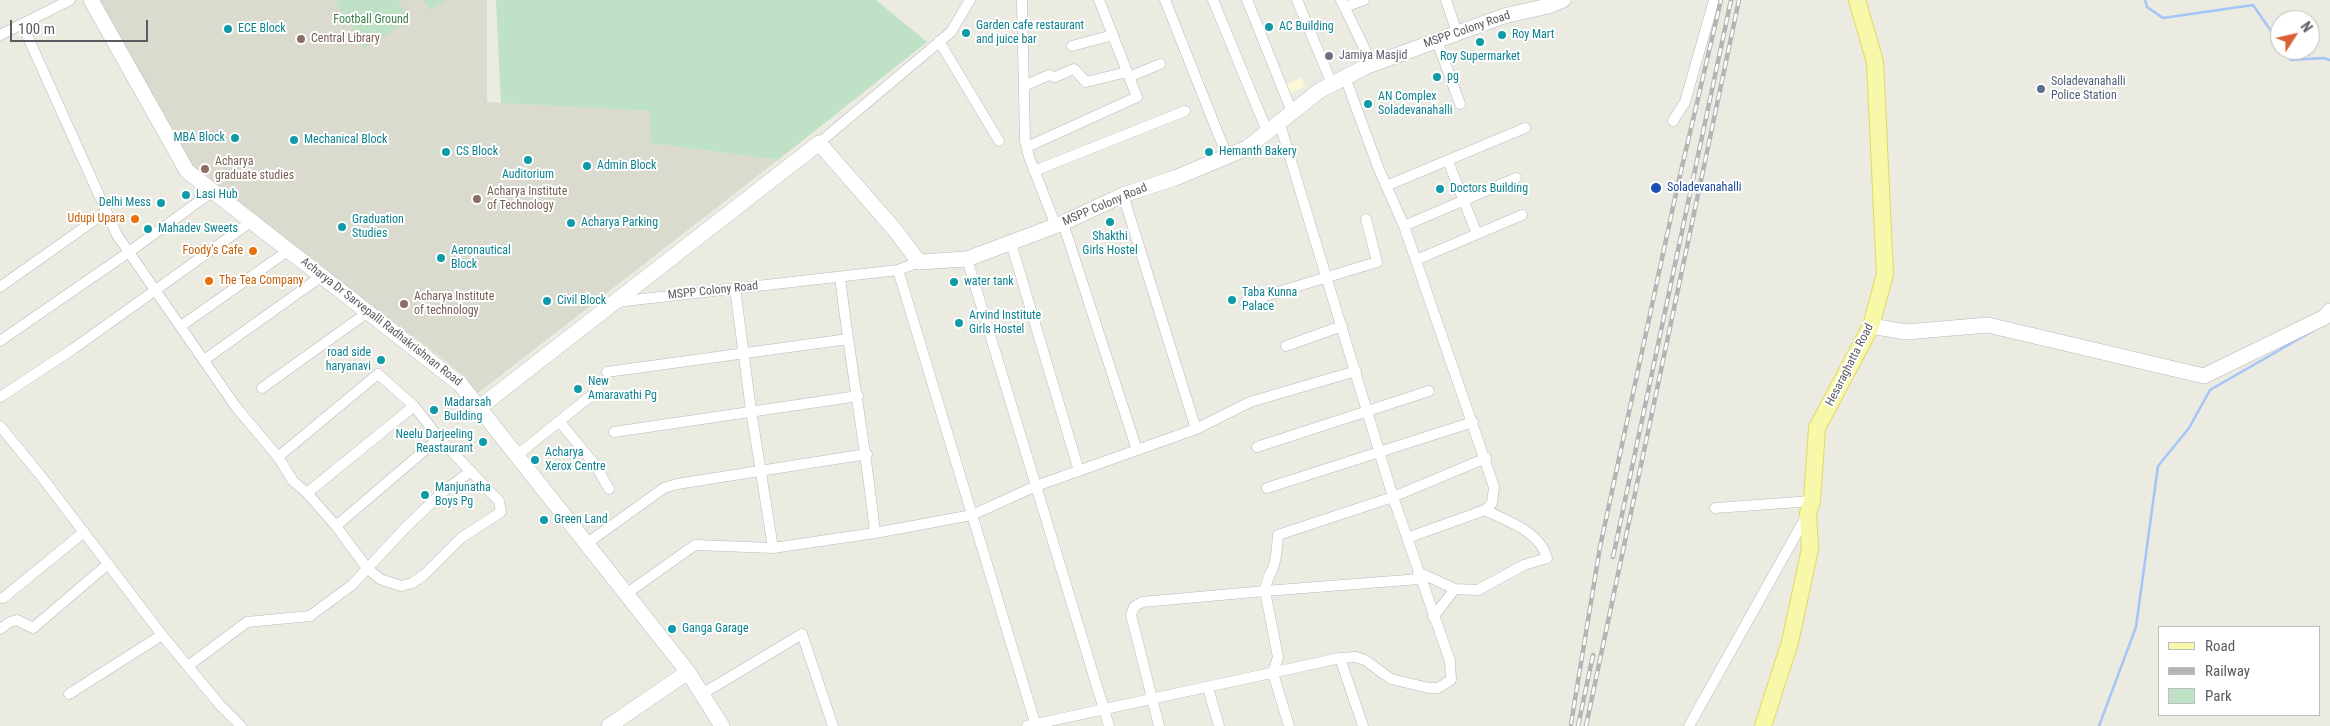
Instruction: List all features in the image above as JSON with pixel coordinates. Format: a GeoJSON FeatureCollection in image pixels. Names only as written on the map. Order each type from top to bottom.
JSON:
{"type":"FeatureCollection","features":[{"type":"Feature","properties":{"kind":"main road","name":"Hesaraghatta Road"},"geometry":{"type":"LineString","coordinates":[[1763,726],[1790,642],[1810,549],[1810,507],[1817,428],[1871,326],[1885,274],[1875,62],[1857,0]]}},
{"type":"Feature","properties":{"kind":"street"},"geometry":{"type":"LineString","coordinates":[[0,35],[70,0]]}},
{"type":"Feature","properties":{"kind":"street","name":"Acharya Dr Sarvepalli Radhakrishnan Road"},"geometry":{"type":"LineString","coordinates":[[92,0],[187,172],[461,384],[688,672],[722,726]]}},
{"type":"Feature","properties":{"kind":"street"},"geometry":{"type":"LineString","coordinates":[[480,407],[819,143],[951,32],[970,0]]}},
{"type":"Feature","properties":{"kind":"street"},"geometry":{"type":"LineString","coordinates":[[1022,0],[1027,147],[1034,171],[1059,225],[1137,450]]}},
{"type":"Feature","properties":{"kind":"street"},"geometry":{"type":"LineString","coordinates":[[1027,147],[1137,96],[1099,0]]}},
{"type":"Feature","properties":{"kind":"street"},"geometry":{"type":"LineString","coordinates":[[1165,0],[1227,156]]}},
{"type":"Feature","properties":{"kind":"street"},"geometry":{"type":"LineString","coordinates":[[1213,0],[1266,131]]}},
{"type":"Feature","properties":{"kind":"street"},"geometry":{"type":"LineString","coordinates":[[1247,0],[1292,112]]}},
{"type":"Feature","properties":{"kind":"street"},"geometry":{"type":"LineString","coordinates":[[1297,0],[1338,81],[1404,226],[1438,321],[1438,328],[1486,458],[1494,487],[1492,503],[1485,510],[1407,538]]}},
{"type":"Feature","properties":{"kind":"street"},"geometry":{"type":"LineString","coordinates":[[1364,0],[1342,4],[1372,64]]}},
{"type":"Feature","properties":{"kind":"street"},"geometry":{"type":"LineString","coordinates":[[1446,0],[1457,33]]}},
{"type":"Feature","properties":{"kind":"street","name":"MSPP Colony Road"},"geometry":{"type":"LineString","coordinates":[[613,302],[898,270],[919,262],[967,259],[1059,225],[1123,195],[1175,178],[1246,148],[1319,91],[1372,64],[1504,16],[1548,6],[1563,0]]}},
{"type":"Feature","properties":{"kind":"street"},"geometry":{"type":"LineString","coordinates":[[1673,121],[1685,102],[1714,0]]}},
{"type":"Feature","properties":{"kind":"street"},"geometry":{"type":"LineString","coordinates":[[22,24],[106,212],[129,252],[236,407],[278,456],[293,481],[307,493],[336,526],[367,568],[380,579],[401,586],[412,583],[443,557],[461,538],[501,512],[499,501],[440,438],[414,406],[378,374],[278,456]]}},
{"type":"Feature","properties":{"kind":"street"},"geometry":{"type":"LineString","coordinates":[[1072,46],[1113,35]]}},
{"type":"Feature","properties":{"kind":"street"},"geometry":{"type":"LineString","coordinates":[[939,41],[999,141]]}},
{"type":"Feature","properties":{"kind":"street"},"geometry":{"type":"LineString","coordinates":[[1437,41],[1460,104]]}},
{"type":"Feature","properties":{"kind":"street"},"geometry":{"type":"LineString","coordinates":[[1024,86],[1049,75],[1055,77],[1074,69],[1086,82],[1128,74],[1160,64]]}},
{"type":"Feature","properties":{"kind":"street"},"geometry":{"type":"LineString","coordinates":[[1034,171],[1185,111]]}},
{"type":"Feature","properties":{"kind":"street"},"geometry":{"type":"LineString","coordinates":[[898,270],[1033,725],[1340,658],[1356,657],[1365,660],[1392,679],[1429,688],[1438,688],[1451,680],[1450,662],[1393,497],[1328,277],[1279,121]]}},
{"type":"Feature","properties":{"kind":"street"},"geometry":{"type":"LineString","coordinates":[[1386,186],[1448,162],[1525,128]]}},
{"type":"Feature","properties":{"kind":"street"},"geometry":{"type":"LineString","coordinates":[[819,143],[895,230],[919,262]]}},
{"type":"Feature","properties":{"kind":"street"},"geometry":{"type":"LineString","coordinates":[[1448,162],[1477,234]]}},
{"type":"Feature","properties":{"kind":"street"},"geometry":{"type":"LineString","coordinates":[[1404,226],[1516,178]]}},
{"type":"Feature","properties":{"kind":"street"},"geometry":{"type":"LineString","coordinates":[[0,341],[212,192]]}},
{"type":"Feature","properties":{"kind":"street"},"geometry":{"type":"LineString","coordinates":[[1123,195],[1196,429]]}},
{"type":"Feature","properties":{"kind":"street"},"geometry":{"type":"LineString","coordinates":[[0,288],[106,212]]}},
{"type":"Feature","properties":{"kind":"street"},"geometry":{"type":"LineString","coordinates":[[1416,260],[1522,215]]}},
{"type":"Feature","properties":{"kind":"street"},"geometry":{"type":"LineString","coordinates":[[1246,302],[1377,262],[1366,219]]}},
{"type":"Feature","properties":{"kind":"street"},"geometry":{"type":"LineString","coordinates":[[0,397],[73,349],[252,221]]}},
{"type":"Feature","properties":{"kind":"street"},"geometry":{"type":"LineString","coordinates":[[1011,243],[1079,471]]}},
{"type":"Feature","properties":{"kind":"street"},"geometry":{"type":"LineString","coordinates":[[181,326],[289,250]]}},
{"type":"Feature","properties":{"kind":"street"},"geometry":{"type":"LineString","coordinates":[[967,259],[1109,726]]}},
{"type":"Feature","properties":{"kind":"street"},"geometry":{"type":"LineString","coordinates":[[204,360],[322,276]]}},
{"type":"Feature","properties":{"kind":"street"},"geometry":{"type":"LineString","coordinates":[[840,277],[867,454],[875,533]]}},
{"type":"Feature","properties":{"kind":"street"},"geometry":{"type":"LineString","coordinates":[[735,288],[760,472],[773,548]]}},
{"type":"Feature","properties":{"kind":"street"},"geometry":{"type":"LineString","coordinates":[[1871,326],[1906,332],[1988,325],[2204,376],[2325,317],[2330,311]]}},
{"type":"Feature","properties":{"kind":"street"},"geometry":{"type":"LineString","coordinates":[[262,388],[368,312]]}},
{"type":"Feature","properties":{"kind":"street"},"geometry":{"type":"LineString","coordinates":[[1286,346],[1342,326]]}},
{"type":"Feature","properties":{"kind":"street"},"geometry":{"type":"LineString","coordinates":[[607,372],[848,339]]}},
{"type":"Feature","properties":{"kind":"street"},"geometry":{"type":"LineString","coordinates":[[626,594],[695,545],[773,548],[875,533],[972,515],[1036,486],[1196,429],[1250,402],[1356,371]]}},
{"type":"Feature","properties":{"kind":"street"},"geometry":{"type":"LineString","coordinates":[[516,456],[598,390]]}},
{"type":"Feature","properties":{"kind":"street"},"geometry":{"type":"LineString","coordinates":[[1257,447],[1430,391]]}},
{"type":"Feature","properties":{"kind":"street"},"geometry":{"type":"LineString","coordinates":[[614,432],[751,410],[858,396]]}},
{"type":"Feature","properties":{"kind":"street"},"geometry":{"type":"LineString","coordinates":[[307,493],[414,406]]}},
{"type":"Feature","properties":{"kind":"street"},"geometry":{"type":"LineString","coordinates":[[559,421],[596,466],[609,489]]}},
{"type":"Feature","properties":{"kind":"street"},"geometry":{"type":"LineString","coordinates":[[1267,488],[1473,422]]}},
{"type":"Feature","properties":{"kind":"street"},"geometry":{"type":"LineString","coordinates":[[0,426],[41,476],[162,635],[220,705],[241,726]]}},
{"type":"Feature","properties":{"kind":"street"},"geometry":{"type":"LineString","coordinates":[[336,526],[440,438]]}},
{"type":"Feature","properties":{"kind":"street"},"geometry":{"type":"LineString","coordinates":[[586,544],[664,488],[677,484],[867,454]]}},
{"type":"Feature","properties":{"kind":"street"},"geometry":{"type":"LineString","coordinates":[[1288,726],[1274,673],[1278,657],[1264,591],[1267,578],[1277,555],[1278,534],[1393,497],[1486,458]]}},
{"type":"Feature","properties":{"kind":"street"},"geometry":{"type":"LineString","coordinates":[[188,666],[247,622],[310,616],[352,585],[406,526],[444,491],[471,471]]}},
{"type":"Feature","properties":{"kind":"street"},"geometry":{"type":"LineString","coordinates":[[1689,726],[1810,507],[1715,508]]}},
{"type":"Feature","properties":{"kind":"street"},"geometry":{"type":"LineString","coordinates":[[1159,726],[1131,615],[1134,607],[1142,602],[1419,576],[1455,589],[1478,590],[1524,566],[1547,558],[1546,553],[1530,532],[1485,510]]}},
{"type":"Feature","properties":{"kind":"street"},"geometry":{"type":"LineString","coordinates":[[3,598],[84,532]]}},
{"type":"Feature","properties":{"kind":"street"},"geometry":{"type":"LineString","coordinates":[[0,629],[10,622],[17,620],[33,628],[108,564]]}},
{"type":"Feature","properties":{"kind":"street"},"geometry":{"type":"LineString","coordinates":[[1434,617],[1455,589]]}},
{"type":"Feature","properties":{"kind":"street"},"geometry":{"type":"LineString","coordinates":[[702,694],[802,634],[833,726]]}},
{"type":"Feature","properties":{"kind":"street"},"geometry":{"type":"LineString","coordinates":[[68,694],[162,635]]}},
{"type":"Feature","properties":{"kind":"street"},"geometry":{"type":"LineString","coordinates":[[1340,658],[1363,726]]}},
{"type":"Feature","properties":{"kind":"street"},"geometry":{"type":"LineString","coordinates":[[609,726],[688,672]]}},
{"type":"Feature","properties":{"kind":"street"},"geometry":{"type":"LineString","coordinates":[[1208,688],[1220,726]]}},
{"type":"Feature","properties":{"kind":"shaded area","name":"Acharya Institute of Technology"},"geometry":{"type":"Polygon","coordinates":[[[95,0],[487,0],[487,102],[650,111],[651,143],[778,160],[478,393],[464,376],[438,355],[200,179],[95,0]]]}},
{"type":"Feature","properties":{"kind":"shaded area"},"geometry":{"type":"Polygon","coordinates":[[[1302,78],[1305,87],[1290,93],[1286,84],[1302,78]]]}},
{"type":"Feature","properties":{"kind":"green space","name":"Football Ground"},"geometry":{"type":"Polygon","coordinates":[[[398,0],[410,20],[364,48],[335,1],[398,0]]]}},
{"type":"Feature","properties":{"kind":"green space"},"geometry":{"type":"Polygon","coordinates":[[[423,0],[446,0],[430,10],[423,0]]]}},
{"type":"Feature","properties":{"kind":"green space"},"geometry":{"type":"Polygon","coordinates":[[[496,0],[876,0],[927,42],[778,160],[651,143],[650,111],[501,103],[496,0]]]}},
{"type":"Feature","properties":{"kind":"waterway"},"geometry":{"type":"LineString","coordinates":[[2145,0],[2147,7],[2163,18],[2253,5],[2270,30]]}},
{"type":"Feature","properties":{"kind":"waterway"},"geometry":{"type":"LineString","coordinates":[[2320,58],[2330,60]]}},
{"type":"Feature","properties":{"kind":"waterway"},"geometry":{"type":"LineString","coordinates":[[2099,726],[2136,627],[2158,466],[2189,428],[2210,390],[2316,329]]}},
{"type":"Feature","properties":{"kind":"railway"},"geometry":{"type":"LineString","coordinates":[[1571,724],[1600,547],[1678,184],[1721,0]]}},
{"type":"Feature","properties":{"kind":"railway"},"geometry":{"type":"LineString","coordinates":[[1613,557],[1731,0]]}},
{"type":"Feature","properties":{"kind":"railway"},"geometry":{"type":"LineString","coordinates":[[1586,726],[1739,0]]}},
{"type":"Feature","properties":{"kind":"railway"},"geometry":{"type":"LineString","coordinates":[[1578,726],[1593,655]]}},
{"type":"Feature","properties":{"kind":"place","name":"AC Building"},"geometry":{"type":"Point","coordinates":[1269,27]}},
{"type":"Feature","properties":{"kind":"place","name":"ECE Block"},"geometry":{"type":"Point","coordinates":[228,29]}},
{"type":"Feature","properties":{"kind":"place","name":"Garden cafe restaurant and juice bar"},"geometry":{"type":"Point","coordinates":[966,33]}},
{"type":"Feature","properties":{"kind":"place","name":"Roy Mart"},"geometry":{"type":"Point","coordinates":[1502,35]}},
{"type":"Feature","properties":{"kind":"place","name":"Central Library"},"geometry":{"type":"Point","coordinates":[301,39]}},
{"type":"Feature","properties":{"kind":"place","name":"Roy Supermarket"},"geometry":{"type":"Point","coordinates":[1480,42]}},
{"type":"Feature","properties":{"kind":"place","name":"Jamiya Masjid"},"geometry":{"type":"Point","coordinates":[1329,56]}},
{"type":"Feature","properties":{"kind":"place","name":"pg"},"geometry":{"type":"Point","coordinates":[1437,77]}},
{"type":"Feature","properties":{"kind":"place","name":"Soladevanahalli Police Station"},"geometry":{"type":"Point","coordinates":[2041,89]}},
{"type":"Feature","properties":{"kind":"place","name":"AN Complex Soladevanahalli"},"geometry":{"type":"Point","coordinates":[1368,104]}},
{"type":"Feature","properties":{"kind":"place","name":"MBA Block"},"geometry":{"type":"Point","coordinates":[235,138]}},
{"type":"Feature","properties":{"kind":"place","name":"Mechanical Block"},"geometry":{"type":"Point","coordinates":[294,140]}},
{"type":"Feature","properties":{"kind":"place","name":"CS Block"},"geometry":{"type":"Point","coordinates":[446,152]}},
{"type":"Feature","properties":{"kind":"place","name":"Hemanth Bakery"},"geometry":{"type":"Point","coordinates":[1209,152]}},
{"type":"Feature","properties":{"kind":"place","name":"Auditorium"},"geometry":{"type":"Point","coordinates":[528,160]}},
{"type":"Feature","properties":{"kind":"place","name":"Admin Block"},"geometry":{"type":"Point","coordinates":[587,166]}},
{"type":"Feature","properties":{"kind":"place","name":"Acharya graduate studies"},"geometry":{"type":"Point","coordinates":[205,169]}},
{"type":"Feature","properties":{"kind":"place","name":"Soladevanahalli"},"geometry":{"type":"Point","coordinates":[1656,188]}},
{"type":"Feature","properties":{"kind":"place","name":"Doctors Building"},"geometry":{"type":"Point","coordinates":[1440,189]}},
{"type":"Feature","properties":{"kind":"place","name":"Lasi Hub"},"geometry":{"type":"Point","coordinates":[186,195]}},
{"type":"Feature","properties":{"kind":"place","name":"Acharya Institute of Technology"},"geometry":{"type":"Point","coordinates":[477,199]}},
{"type":"Feature","properties":{"kind":"place","name":"Delhi Mess"},"geometry":{"type":"Point","coordinates":[161,203]}},
{"type":"Feature","properties":{"kind":"place","name":"Udupi Upara"},"geometry":{"type":"Point","coordinates":[135,219]}},
{"type":"Feature","properties":{"kind":"place","name":"Shakthi Girls Hostel"},"geometry":{"type":"Point","coordinates":[1110,222]}},
{"type":"Feature","properties":{"kind":"place","name":"Acharya Parking"},"geometry":{"type":"Point","coordinates":[571,223]}},
{"type":"Feature","properties":{"kind":"place","name":"Graduation Studies"},"geometry":{"type":"Point","coordinates":[342,227]}},
{"type":"Feature","properties":{"kind":"place","name":"Mahadev Sweets"},"geometry":{"type":"Point","coordinates":[148,229]}},
{"type":"Feature","properties":{"kind":"place","name":"Foody's Cafe"},"geometry":{"type":"Point","coordinates":[253,251]}},
{"type":"Feature","properties":{"kind":"place","name":"Aeronautical Block"},"geometry":{"type":"Point","coordinates":[441,258]}},
{"type":"Feature","properties":{"kind":"place","name":"The Tea Company"},"geometry":{"type":"Point","coordinates":[209,281]}},
{"type":"Feature","properties":{"kind":"place","name":"water tank"},"geometry":{"type":"Point","coordinates":[954,282]}},
{"type":"Feature","properties":{"kind":"place","name":"Taba Kunna Palace"},"geometry":{"type":"Point","coordinates":[1232,300]}},
{"type":"Feature","properties":{"kind":"place","name":"Civil Block"},"geometry":{"type":"Point","coordinates":[547,301]}},
{"type":"Feature","properties":{"kind":"place","name":"Acharya Institute of technology"},"geometry":{"type":"Point","coordinates":[404,304]}},
{"type":"Feature","properties":{"kind":"place","name":"Arvind Institute Girls Hostel"},"geometry":{"type":"Point","coordinates":[959,323]}},
{"type":"Feature","properties":{"kind":"place","name":"road side haryanavi"},"geometry":{"type":"Point","coordinates":[381,360]}},
{"type":"Feature","properties":{"kind":"place","name":"New Amaravathi Pg"},"geometry":{"type":"Point","coordinates":[578,389]}},
{"type":"Feature","properties":{"kind":"place","name":"Madarsah Building"},"geometry":{"type":"Point","coordinates":[434,410]}},
{"type":"Feature","properties":{"kind":"place","name":"Neelu Darjeeling Reastaurant"},"geometry":{"type":"Point","coordinates":[483,442]}},
{"type":"Feature","properties":{"kind":"place","name":"Acharya Xerox Centre"},"geometry":{"type":"Point","coordinates":[535,460]}},
{"type":"Feature","properties":{"kind":"place","name":"Manjunatha Boys Pg"},"geometry":{"type":"Point","coordinates":[425,495]}},
{"type":"Feature","properties":{"kind":"place","name":"Green Land"},"geometry":{"type":"Point","coordinates":[544,520]}},
{"type":"Feature","properties":{"kind":"place","name":"Ganga Garage"},"geometry":{"type":"Point","coordinates":[672,629]}}]}
